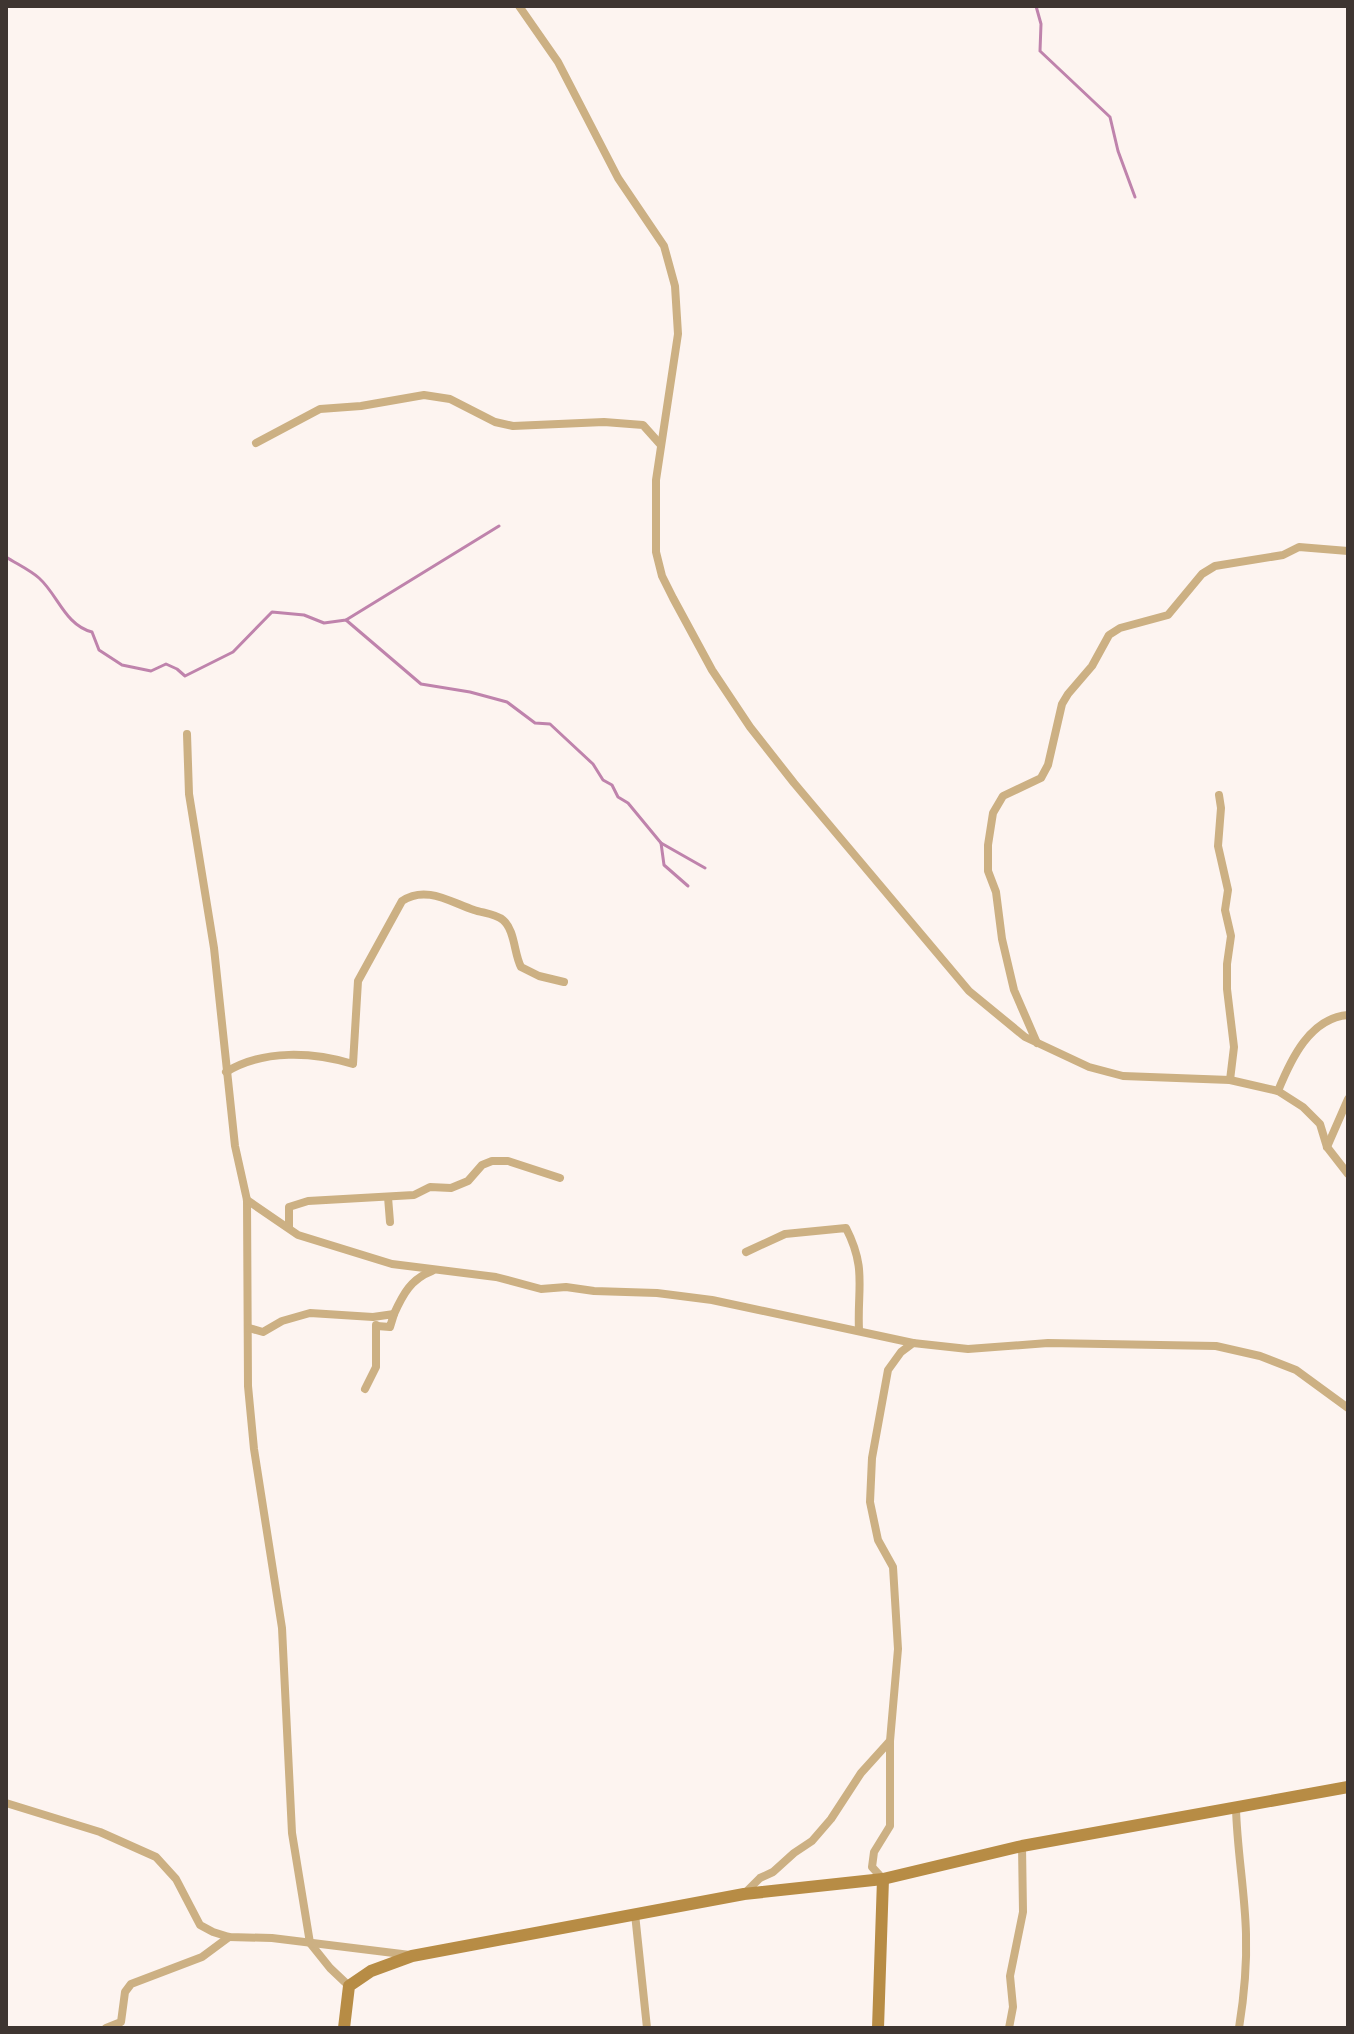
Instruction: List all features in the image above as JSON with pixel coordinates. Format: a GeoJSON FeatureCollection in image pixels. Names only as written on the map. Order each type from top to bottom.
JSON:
{"type":"FeatureCollection","features":[{"type":"Feature","properties":{"kind":"street"},"geometry":{"type":"LineString","coordinates":[[519,6],[558,62],[618,178],[664,246],[675,286],[678,334],[656,480],[656,552],[662,576],[712,670],[750,727],[969,991],[1025,1037],[1089,1067],[1123,1076],[1230,1080],[1278,1091],[1303,1107],[1320,1124],[1327,1147],[1348,1174]]}},
{"type":"Feature","properties":{"kind":"street"},"geometry":{"type":"LineString","coordinates":[[256,443],[320,409],[361,406],[424,395],[450,399],[495,422],[513,426],[604,422],[643,425],[660,444]]}},
{"type":"Feature","properties":{"kind":"street"},"geometry":{"type":"LineString","coordinates":[[1038,1043],[1011,977],[996,892],[988,871],[993,813],[1003,796],[1041,778],[1048,765],[1062,704],[1092,666],[1109,635],[1120,628],[1168,615],[1202,574],[1215,566],[1283,555],[1299,547],[1348,551]]}},
{"type":"Feature","properties":{"kind":"street"},"geometry":{"type":"LineString","coordinates":[[187,734],[189,794],[214,948],[235,1146],[247,1200],[248,1386],[254,1449],[282,1628],[292,1833],[310,1943],[349,1986]]}},
{"type":"Feature","properties":{"kind":"street"},"geometry":{"type":"LineString","coordinates":[[1219,795],[1218,846],[1228,890],[1225,910],[1231,936],[1227,989],[1234,1047],[1230,1080]]}},
{"type":"Feature","properties":{"kind":"street"},"geometry":{"type":"LineString","coordinates":[[226,1072],[246,1060],[274,1056],[323,1057],[353,1064],[356,1055],[358,981],[402,901],[410,895],[436,894],[502,918],[507,924],[521,967],[539,976],[564,982]]}},
{"type":"Feature","properties":{"kind":"street"},"geometry":{"type":"LineString","coordinates":[[1278,1091],[1287,1070],[1317,1026],[1337,1016],[1348,1015]]}},
{"type":"Feature","properties":{"kind":"street"},"geometry":{"type":"LineString","coordinates":[[1327,1147],[1348,1099]]}},
{"type":"Feature","properties":{"kind":"street"},"geometry":{"type":"LineString","coordinates":[[267,1215],[308,1201],[414,1195],[430,1187],[458,1186],[468,1181],[482,1165],[492,1161],[508,1161],[560,1178]]}},
{"type":"Feature","properties":{"kind":"street"},"geometry":{"type":"LineString","coordinates":[[388,1197],[390,1222]]}},
{"type":"Feature","properties":{"kind":"street"},"geometry":{"type":"LineString","coordinates":[[247,1200],[310,1240],[392,1264],[496,1277],[541,1289],[566,1287],[712,1300],[913,1343],[968,1349],[1048,1343],[1216,1346],[1260,1356],[1296,1370],[1348,1408]]}},
{"type":"Feature","properties":{"kind":"street"},"geometry":{"type":"LineString","coordinates":[[289,1207],[289,1227]]}},
{"type":"Feature","properties":{"kind":"street"},"geometry":{"type":"LineString","coordinates":[[746,1252],[785,1234],[846,1228],[856,1247],[862,1274],[859,1330]]}},
{"type":"Feature","properties":{"kind":"street"},"geometry":{"type":"LineString","coordinates":[[377,1326],[390,1327],[413,1282],[437,1269]]}},
{"type":"Feature","properties":{"kind":"street"},"geometry":{"type":"LineString","coordinates":[[249,1341],[282,1321],[310,1313],[373,1317],[394,1314]]}},
{"type":"Feature","properties":{"kind":"street"},"geometry":{"type":"LineString","coordinates":[[365,1389],[376,1367],[377,1326],[373,1317]]}},
{"type":"Feature","properties":{"kind":"street"},"geometry":{"type":"LineString","coordinates":[[249,1328],[263,1332]]}},
{"type":"Feature","properties":{"kind":"street"},"geometry":{"type":"LineString","coordinates":[[878,2028],[883,1879],[872,1867],[874,1852],[890,1826],[890,1741],[898,1649],[893,1567],[878,1540],[870,1502],[872,1458],[888,1370],[901,1352],[913,1343]]}},
{"type":"Feature","properties":{"kind":"street"},"geometry":{"type":"LineString","coordinates":[[744,1894],[760,1878],[773,1872],[812,1841],[831,1819],[861,1773],[890,1741]]}},
{"type":"Feature","properties":{"kind":"street"},"geometry":{"type":"LineString","coordinates":[[344,2028],[349,1986],[371,1971],[412,1956],[744,1894],[883,1879],[1022,1846],[1348,1787]]}},
{"type":"Feature","properties":{"kind":"street"},"geometry":{"type":"LineString","coordinates":[[6,1803],[100,1832],[156,1857],[176,1879],[200,1925],[229,1937],[412,1956]]}},
{"type":"Feature","properties":{"kind":"street"},"geometry":{"type":"LineString","coordinates":[[1236,1808],[1237,1857],[1246,1934],[1245,1991],[1239,2028]]}},
{"type":"Feature","properties":{"kind":"street"},"geometry":{"type":"LineString","coordinates":[[1009,2028],[1013,2007],[1010,1976],[1023,1912],[1022,1846]]}},
{"type":"Feature","properties":{"kind":"street"},"geometry":{"type":"LineString","coordinates":[[635,1914],[647,2028]]}},
{"type":"Feature","properties":{"kind":"street"},"geometry":{"type":"LineString","coordinates":[[106,2028],[121,2022],[125,1992],[131,1984],[202,1957],[229,1937]]}},
{"type":"Feature","properties":{"kind":"waterway"},"geometry":{"type":"LineString","coordinates":[[1036,6],[1041,24],[1040,51],[1110,117],[1118,151],[1135,197]]}},
{"type":"Feature","properties":{"kind":"waterway"},"geometry":{"type":"LineString","coordinates":[[6,557],[39,578],[68,616],[92,632],[99,650],[122,665],[151,671],[166,664],[185,676],[233,652],[272,612],[304,615],[324,623],[346,620],[499,526]]}},
{"type":"Feature","properties":{"kind":"waterway"},"geometry":{"type":"LineString","coordinates":[[346,620],[421,684],[507,702],[535,723],[550,724],[593,764],[603,780],[612,785],[618,797],[628,803],[661,843],[705,868]]}},
{"type":"Feature","properties":{"kind":"waterway"},"geometry":{"type":"LineString","coordinates":[[661,843],[664,865],[688,886]]}}]}
